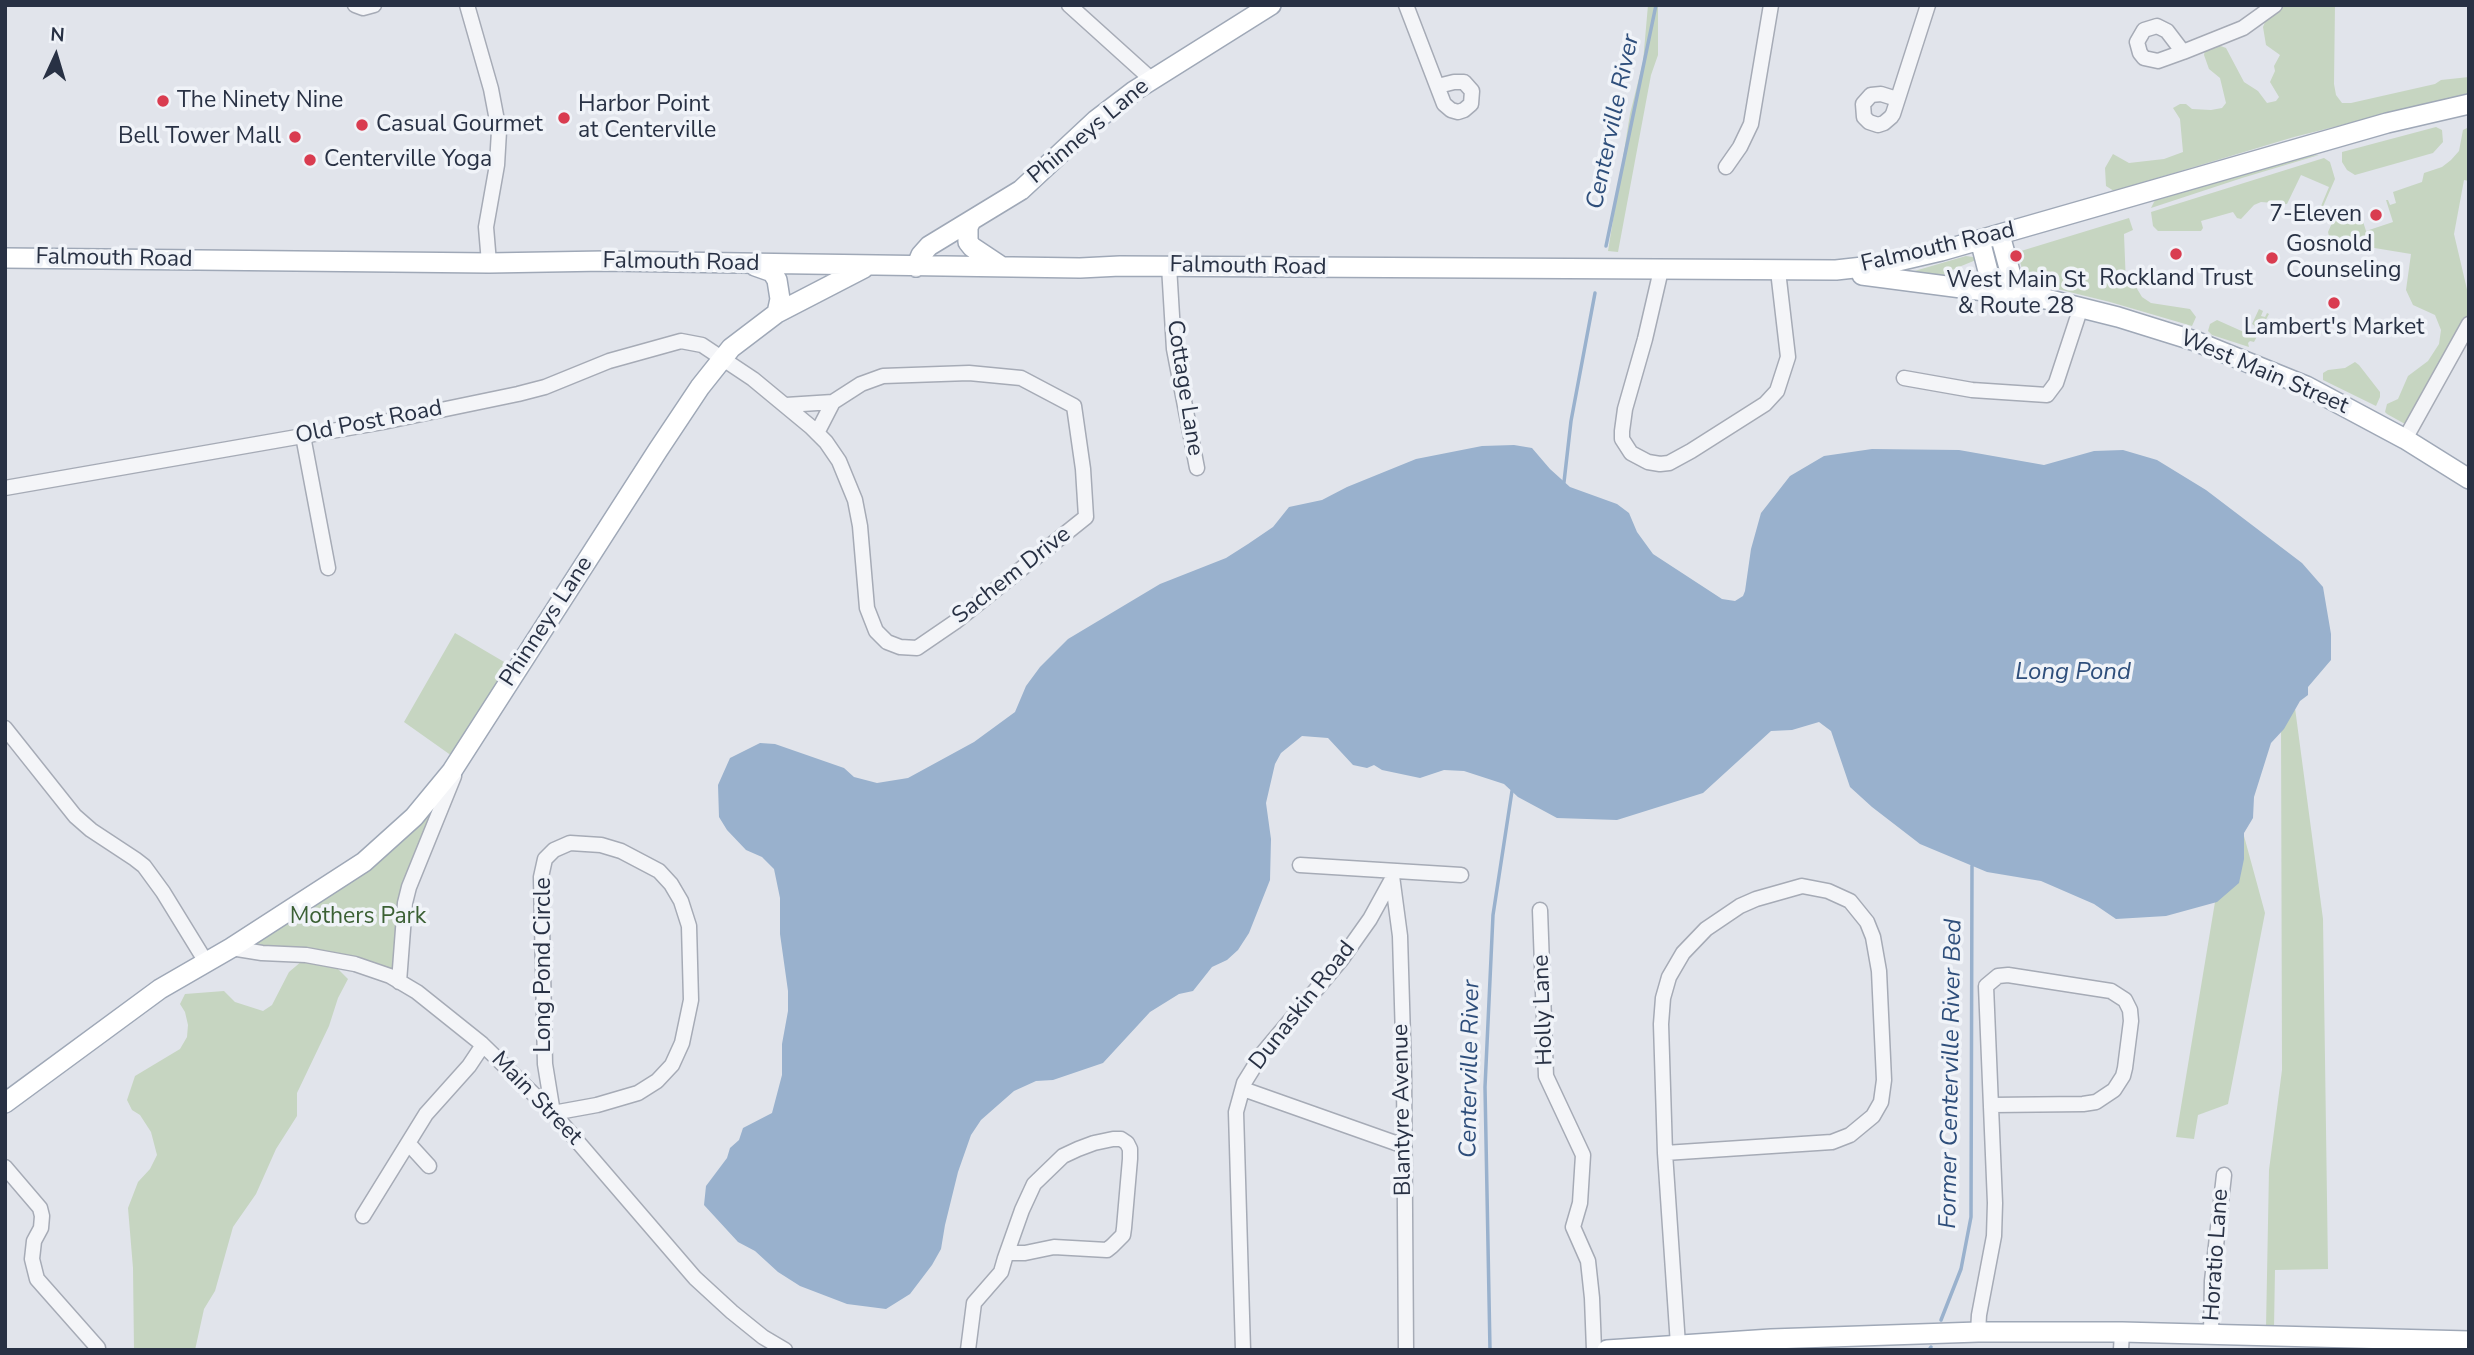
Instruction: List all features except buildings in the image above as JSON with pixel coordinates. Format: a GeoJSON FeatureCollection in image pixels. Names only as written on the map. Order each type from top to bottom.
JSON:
{"type":"FeatureCollection","features":[{"type":"Feature","properties":{"kind":"main road","name":"Phinneys Lane"},"geometry":{"type":"LineString","coordinates":[[916,267],[929,246],[1021,190],[1110,108],[1151,79],[1271,5]]}},
{"type":"Feature","properties":{"kind":"main road","name":"Falmouth Road"},"geometry":{"type":"LineString","coordinates":[[5,258],[605,261],[1003,268],[1169,266],[1809,271],[1881,265],[2000,235],[2387,123],[2469,104]]}},
{"type":"Feature","properties":{"kind":"main road"},"geometry":{"type":"LineString","coordinates":[[971,221],[968,242],[1003,268]]}},
{"type":"Feature","properties":{"kind":"main road","name":"West Main Street"},"geometry":{"type":"LineString","coordinates":[[2000,235],[2012,279],[2023,289],[2046,299]]}},
{"type":"Feature","properties":{"kind":"main road"},"geometry":{"type":"LineString","coordinates":[[1980,240],[1990,279],[2000,292]]}},
{"type":"Feature","properties":{"kind":"main road"},"geometry":{"type":"LineString","coordinates":[[744,264],[766,268],[772,272],[779,290],[777,313]]}},
{"type":"Feature","properties":{"kind":"main road","name":"Phinneys Lane"},"geometry":{"type":"LineString","coordinates":[[5,1103],[160,989],[231,948],[364,862],[397,834],[428,801],[467,747],[658,450],[700,387],[731,348],[777,313],[867,266]]}},
{"type":"Feature","properties":{"kind":"main road","name":"West Main Street"},"geometry":{"type":"LineString","coordinates":[[1809,271],[2046,299],[2195,341],[2306,386],[2405,439],[2469,479]]}},
{"type":"Feature","properties":{"kind":"main road"},"geometry":{"type":"LineString","coordinates":[[1607,1350],[1771,1339],[1978,1332],[2122,1341],[2211,1334],[2374,1345],[2461,1344]]}},
{"type":"Feature","properties":{"kind":"street"},"geometry":{"type":"LineString","coordinates":[[355,5],[363,8],[374,5]]}},
{"type":"Feature","properties":{"kind":"street"},"geometry":{"type":"LineString","coordinates":[[467,5],[491,89],[499,131],[497,165],[486,227],[489,262]]}},
{"type":"Feature","properties":{"kind":"street"},"geometry":{"type":"LineString","coordinates":[[1069,5],[1151,79]]}},
{"type":"Feature","properties":{"kind":"street"},"geometry":{"type":"LineString","coordinates":[[1406,5],[1438,86]]}},
{"type":"Feature","properties":{"kind":"street"},"geometry":{"type":"LineString","coordinates":[[1726,167],[1751,124],[1771,5]]}},
{"type":"Feature","properties":{"kind":"street"},"geometry":{"type":"LineString","coordinates":[[1897,99],[1928,5]]}},
{"type":"Feature","properties":{"kind":"street"},"geometry":{"type":"LineString","coordinates":[[2183,52],[2251,24],[2275,5]]}},
{"type":"Feature","properties":{"kind":"street","name":"Cottage Lane"},"geometry":{"type":"LineString","coordinates":[[1169,266],[1174,349],[1197,468]]}},
{"type":"Feature","properties":{"kind":"street"},"geometry":{"type":"LineString","coordinates":[[1661,270],[1649,326],[1625,409],[1622,431],[1622,439],[1631,453],[1648,462],[1660,464],[1669,463],[1691,451],[1765,404],[1777,391],[1788,357],[1778,271]]}},
{"type":"Feature","properties":{"kind":"street"},"geometry":{"type":"LineString","coordinates":[[1904,378],[1972,390],[2047,395],[2056,383],[2081,307]]}},
{"type":"Feature","properties":{"kind":"street"},"geometry":{"type":"LineString","coordinates":[[2405,439],[2469,324]]}},
{"type":"Feature","properties":{"kind":"street","name":"Old Post Road"},"geometry":{"type":"LineString","coordinates":[[5,488],[303,436],[518,394],[545,387],[620,358],[681,341],[702,345],[723,359]]}},
{"type":"Feature","properties":{"kind":"street","name":"Sachem Drive"},"geometry":{"type":"LineString","coordinates":[[723,359],[786,405],[817,433],[839,461],[855,500],[863,550],[867,608],[876,631],[887,642],[900,648],[916,648],[955,622],[1086,517],[1083,469],[1074,406],[1021,378],[968,373],[883,376],[861,384],[833,402],[786,405]]}},
{"type":"Feature","properties":{"kind":"street"},"geometry":{"type":"LineString","coordinates":[[817,433],[833,402]]}},
{"type":"Feature","properties":{"kind":"street"},"geometry":{"type":"LineString","coordinates":[[303,436],[328,568]]}},
{"type":"Feature","properties":{"kind":"street"},"geometry":{"type":"LineString","coordinates":[[5,728],[75,816],[99,836],[144,866],[206,962]]}},
{"type":"Feature","properties":{"kind":"street"},"geometry":{"type":"LineString","coordinates":[[399,982],[405,903],[409,887],[467,747]]}},
{"type":"Feature","properties":{"kind":"street","name":"Long Pond Circle"},"geometry":{"type":"LineString","coordinates":[[570,844],[601,845],[621,851],[659,871],[681,901],[689,926],[691,1000],[682,1043],[672,1065],[648,1087],[638,1093],[597,1105],[553,1113],[545,1064],[541,877],[545,859],[554,850],[570,844]]}},
{"type":"Feature","properties":{"kind":"street"},"geometry":{"type":"LineString","coordinates":[[1300,865],[1392,875],[1461,875]]}},
{"type":"Feature","properties":{"kind":"street","name":"Dunaskin Road"},"geometry":{"type":"LineString","coordinates":[[1242,1350],[1236,1112],[1243,1089],[1262,1054],[1341,960],[1370,919],[1392,875]]}},
{"type":"Feature","properties":{"kind":"street","name":"Blantyre Avenue"},"geometry":{"type":"LineString","coordinates":[[1392,875],[1400,936],[1406,1350]]}},
{"type":"Feature","properties":{"kind":"street"},"geometry":{"type":"LineString","coordinates":[[1665,1153],[1832,1142],[1850,1135],[1873,1116],[1881,1102],[1884,1080],[1879,971],[1873,937],[1867,922],[1850,901],[1814,887],[1802,886],[1740,906],[1706,929],[1683,953],[1669,976],[1663,998],[1661,1024],[1665,1153],[1678,1345]]}},
{"type":"Feature","properties":{"kind":"street","name":"Holly Lane"},"geometry":{"type":"LineString","coordinates":[[1540,909],[1546,1076],[1583,1155],[1580,1203],[1573,1227],[1588,1261],[1594,1350]]}},
{"type":"Feature","properties":{"kind":"street","name":"Main Street"},"geometry":{"type":"LineString","coordinates":[[231,948],[333,959],[355,964],[417,992],[484,1045],[553,1113],[695,1278],[763,1337],[785,1350]]}},
{"type":"Feature","properties":{"kind":"street"},"geometry":{"type":"LineString","coordinates":[[1978,1332],[1994,1236],[1995,1191],[1985,991],[1989,982],[1998,976],[2008,975],[2111,991],[2125,1000],[2131,1021],[2125,1068],[2114,1090],[2096,1102],[2083,1104],[1992,1105]]}},
{"type":"Feature","properties":{"kind":"street"},"geometry":{"type":"LineString","coordinates":[[363,1216],[426,1114],[484,1045]]}},
{"type":"Feature","properties":{"kind":"street"},"geometry":{"type":"LineString","coordinates":[[1243,1089],[1405,1146]]}},
{"type":"Feature","properties":{"kind":"street"},"geometry":{"type":"LineString","coordinates":[[968,1350],[974,1303],[1001,1272],[1007,1253],[1022,1210],[1034,1184],[1063,1156],[1094,1143],[1113,1139],[1121,1139],[1127,1143],[1130,1160],[1125,1228],[1123,1235],[1112,1246],[1107,1250],[1054,1247],[1026,1253],[1007,1253]]}},
{"type":"Feature","properties":{"kind":"street"},"geometry":{"type":"LineString","coordinates":[[408,1143],[429,1166]]}},
{"type":"Feature","properties":{"kind":"street"},"geometry":{"type":"LineString","coordinates":[[5,1167],[40,1208],[41,1228],[34,1241],[32,1259],[37,1279],[98,1348]]}},
{"type":"Feature","properties":{"kind":"street","name":"Horatio Lane"},"geometry":{"type":"LineString","coordinates":[[2211,1334],[2212,1281],[2224,1175]]}},
{"type":"Feature","properties":{"kind":"green space"},"geometry":{"type":"Polygon","coordinates":[[[1648,5],[1658,5],[1658,55],[1651,75],[1618,252],[1608,251],[1630,114],[1643,62],[1648,5]]]}},
{"type":"Feature","properties":{"kind":"green space"},"geometry":{"type":"Polygon","coordinates":[[[2282,5],[2335,5],[2334,84],[2336,95],[2342,103],[2435,84],[2441,80],[2469,77],[2469,93],[2294,137],[2114,191],[2106,186],[2105,168],[2113,154],[2129,163],[2164,159],[2183,152],[2180,119],[2173,108],[2186,104],[2192,109],[2211,110],[2222,108],[2226,103],[2220,78],[2209,69],[2205,50],[2218,45],[2226,48],[2244,82],[2258,91],[2267,103],[2276,101],[2279,97],[2270,82],[2280,55],[2266,45],[2263,27],[2282,5]]]}},
{"type":"Feature","properties":{"kind":"green space"},"geometry":{"type":"Polygon","coordinates":[[[2436,127],[2442,130],[2443,142],[2433,153],[2355,175],[2347,170],[2342,162],[2342,152],[2436,127]]]}},
{"type":"Feature","properties":{"kind":"green space"},"geometry":{"type":"Polygon","coordinates":[[[2469,127],[2469,181],[2464,180],[2454,234],[2469,298],[2469,317],[2412,418],[2405,424],[2385,412],[2387,404],[2398,399],[2408,376],[2428,361],[2439,344],[2441,330],[2435,315],[2413,305],[2406,290],[2411,254],[2330,240],[2328,232],[2336,214],[2356,209],[2359,209],[2366,231],[2393,222],[2386,200],[2390,205],[2396,203],[2393,192],[2422,182],[2424,173],[2442,167],[2451,160],[2459,151],[2463,130],[2469,127]]]}},
{"type":"Feature","properties":{"kind":"green space"},"geometry":{"type":"Polygon","coordinates":[[[2319,155],[2151,208],[2155,200],[2303,156],[2319,155]]]}},
{"type":"Feature","properties":{"kind":"green space"},"geometry":{"type":"Polygon","coordinates":[[[2324,158],[2330,162],[2335,179],[2318,218],[2329,187],[2301,175],[2287,204],[2261,202],[2254,205],[2241,219],[2233,212],[2201,221],[2201,231],[2158,231],[2153,226],[2151,212],[2324,158]]]}},
{"type":"Feature","properties":{"kind":"green space"},"geometry":{"type":"Polygon","coordinates":[[[2129,218],[2133,230],[2124,234],[2126,285],[2136,287],[2142,297],[2151,303],[2190,309],[2196,317],[2192,326],[2037,284],[2023,272],[2021,251],[2129,218]]]}},
{"type":"Feature","properties":{"kind":"green space"},"geometry":{"type":"Polygon","coordinates":[[[1966,256],[1976,260],[1954,269],[1946,279],[1911,272],[1966,256]]]}},
{"type":"Feature","properties":{"kind":"green space"},"geometry":{"type":"Polygon","coordinates":[[[2259,309],[2263,311],[2261,316],[2269,314],[2254,342],[2248,343],[2249,347],[2212,335],[2208,331],[2210,324],[2217,320],[2246,333],[2249,329],[2253,331],[2255,326],[2252,324],[2259,309]]]}},
{"type":"Feature","properties":{"kind":"green space"},"geometry":{"type":"Polygon","coordinates":[[[2355,362],[2380,392],[2376,406],[2323,380],[2323,373],[2328,370],[2345,368],[2355,362]]]}},
{"type":"Feature","properties":{"kind":"green space"},"geometry":{"type":"Polygon","coordinates":[[[455,633],[511,666],[452,756],[404,722],[455,633]]]}},
{"type":"Feature","properties":{"kind":"green space"},"geometry":{"type":"Polygon","coordinates":[[[2295,708],[2323,919],[2328,1269],[2275,1270],[2274,1328],[2266,1328],[2269,1170],[2282,1070],[2281,724],[2295,708]]]}},
{"type":"Feature","properties":{"kind":"green space","name":"Mothers Park"},"geometry":{"type":"Polygon","coordinates":[[[442,791],[427,828],[394,972],[246,947],[442,791]]]}},
{"type":"Feature","properties":{"kind":"green space"},"geometry":{"type":"Polygon","coordinates":[[[2244,836],[2265,913],[2228,1104],[2198,1115],[2194,1139],[2176,1137],[2216,896],[2244,836]]]}},
{"type":"Feature","properties":{"kind":"green space"},"geometry":{"type":"Polygon","coordinates":[[[302,961],[334,965],[348,979],[297,1093],[297,1116],[276,1149],[256,1194],[233,1227],[215,1291],[204,1309],[195,1350],[134,1350],[133,1268],[128,1208],[138,1182],[150,1169],[157,1155],[151,1132],[127,1100],[135,1076],[180,1049],[187,1037],[188,1025],[180,1004],[185,994],[224,991],[235,1002],[263,1011],[272,1005],[289,972],[302,961]]]}},
{"type":"Feature","properties":{"kind":"water","name":"Long Pond"},"geometry":{"type":"Polygon","coordinates":[[[1514,445],[1532,448],[1570,487],[1617,504],[1629,513],[1637,532],[1653,554],[1722,599],[1735,601],[1743,596],[1745,591],[1751,549],[1761,513],[1790,476],[1824,456],[1872,449],[1959,450],[2044,465],[2094,451],[2123,450],[2157,460],[2206,490],[2302,563],[2323,587],[2331,634],[2331,660],[2308,687],[2308,695],[2300,701],[2284,729],[2271,743],[2254,797],[2253,818],[2244,833],[2244,859],[2239,883],[2217,902],[2166,916],[2116,919],[2094,904],[2041,881],[1987,872],[1920,844],[1872,807],[1850,787],[1831,731],[1819,722],[1792,730],[1771,731],[1703,793],[1617,820],[1557,818],[1518,797],[1504,784],[1464,771],[1444,770],[1420,778],[1382,770],[1374,765],[1367,768],[1353,765],[1328,738],[1302,736],[1281,753],[1275,764],[1266,803],[1271,839],[1270,880],[1249,933],[1238,950],[1227,960],[1212,967],[1193,991],[1179,994],[1150,1012],[1103,1063],[1053,1080],[1036,1081],[1014,1091],[981,1120],[971,1135],[958,1172],[941,1249],[910,1294],[886,1309],[847,1304],[800,1286],[778,1272],[755,1251],[738,1242],[704,1205],[706,1186],[727,1158],[730,1148],[739,1140],[743,1128],[772,1113],[782,1075],[782,1044],[788,1011],[788,991],[780,934],[780,898],[774,869],[762,857],[746,850],[719,817],[718,785],[730,758],[760,743],[775,744],[844,768],[854,777],[877,783],[908,778],[974,742],[1015,712],[1026,686],[1040,667],[1068,639],[1160,584],[1226,558],[1273,527],[1289,507],[1322,500],[1416,459],[1482,446],[1514,445]]]}},
{"type":"Feature","properties":{"kind":"waterway","name":"Centerville River"},"geometry":{"type":"LineString","coordinates":[[1606,246],[1656,5]]}},
{"type":"Feature","properties":{"kind":"waterway","name":"Centerville River"},"geometry":{"type":"LineString","coordinates":[[1564,482],[1571,421],[1595,293]]}},
{"type":"Feature","properties":{"kind":"waterway","name":"Centerville River"},"geometry":{"type":"LineString","coordinates":[[1490,1350],[1485,1087],[1493,915],[1512,791]]}},
{"type":"Feature","properties":{"kind":"waterway","name":"Former Centerville River Bed"},"geometry":{"type":"LineString","coordinates":[[1941,1320],[1961,1269],[1971,1217],[1972,866]]}},
{"type":"Feature","properties":{"kind":"place","name":"The Ninety Nine"},"geometry":{"type":"Point","coordinates":[163,101]}},
{"type":"Feature","properties":{"kind":"place","name":"Harbor Point at Centerville"},"geometry":{"type":"Point","coordinates":[564,118]}},
{"type":"Feature","properties":{"kind":"place","name":"Casual Gourmet"},"geometry":{"type":"Point","coordinates":[362,125]}},
{"type":"Feature","properties":{"kind":"place","name":"Bell Tower Mall"},"geometry":{"type":"Point","coordinates":[295,137]}},
{"type":"Feature","properties":{"kind":"place","name":"Centerville Yoga"},"geometry":{"type":"Point","coordinates":[310,160]}},
{"type":"Feature","properties":{"kind":"place","name":"7-Eleven"},"geometry":{"type":"Point","coordinates":[2376,215]}},
{"type":"Feature","properties":{"kind":"place","name":"Rockland Trust"},"geometry":{"type":"Point","coordinates":[2176,254]}},
{"type":"Feature","properties":{"kind":"place","name":"West Main St & Route 28"},"geometry":{"type":"Point","coordinates":[2016,256]}},
{"type":"Feature","properties":{"kind":"place","name":"Gosnold Counseling"},"geometry":{"type":"Point","coordinates":[2272,258]}},
{"type":"Feature","properties":{"kind":"place","name":"Lambert's Market"},"geometry":{"type":"Point","coordinates":[2334,303]}}]}
